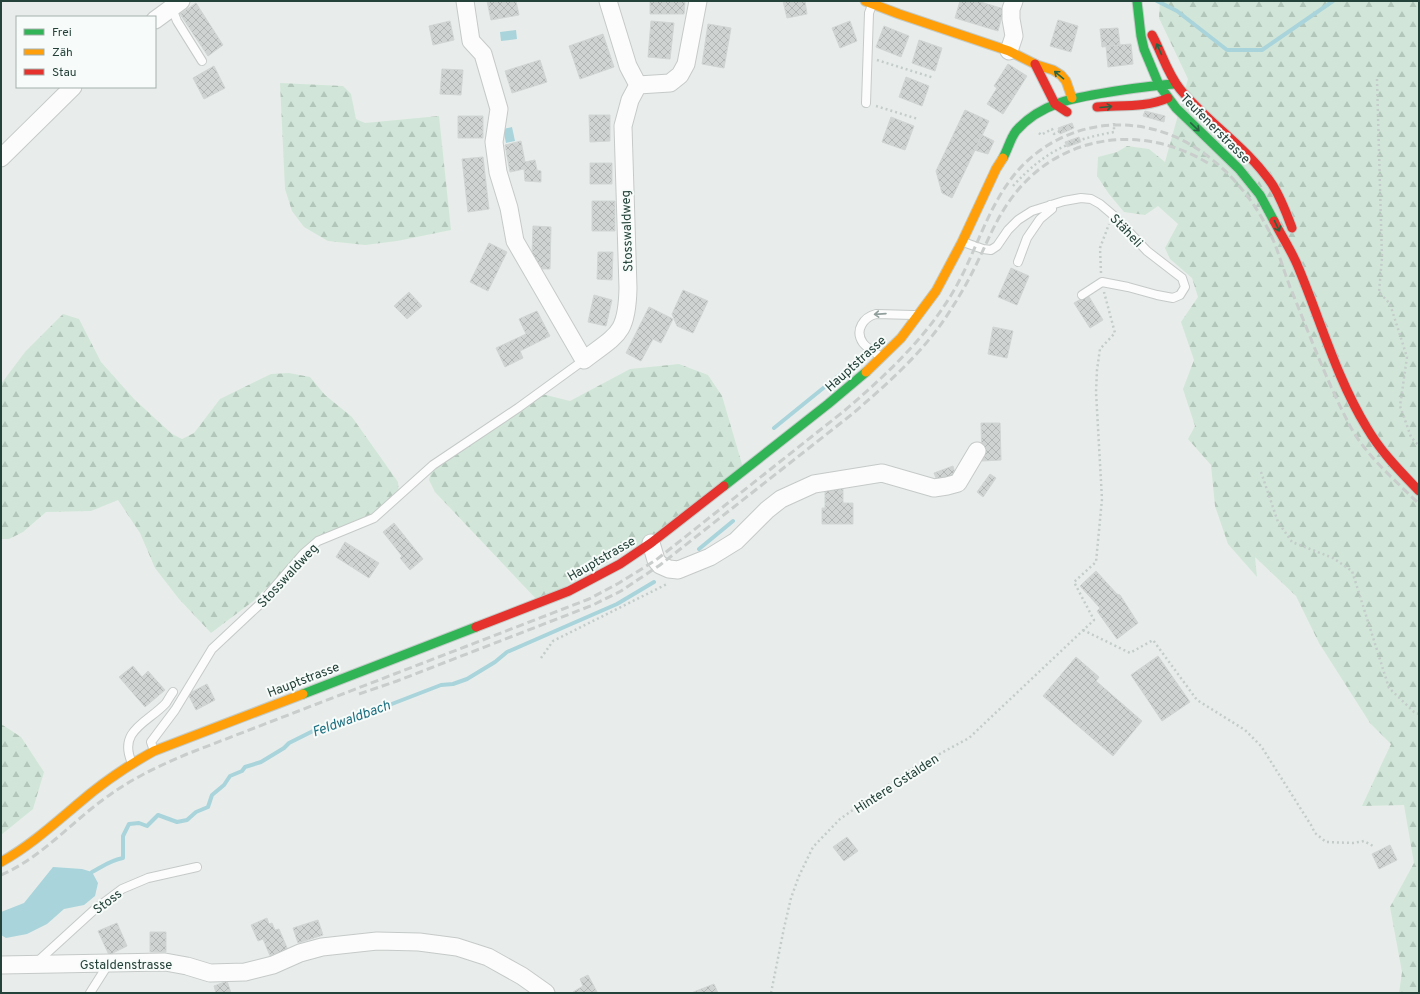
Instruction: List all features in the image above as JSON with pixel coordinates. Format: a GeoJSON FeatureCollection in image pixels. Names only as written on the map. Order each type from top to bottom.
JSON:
{"type":"FeatureCollection","features":[{"type":"Feature","properties":{"kind":"street"},"geometry":{"type":"LineString","coordinates":[[465,1],[471,41],[483,54],[499,109],[494,142],[498,172],[515,241],[584,360]]}},
{"type":"Feature","properties":{"kind":"street"},"geometry":{"type":"LineString","coordinates":[[608,1],[628,66],[638,85],[670,83],[680,75],[686,64],[698,1]]}},
{"type":"Feature","properties":{"kind":"street"},"geometry":{"type":"LineString","coordinates":[[1009,51],[1014,36],[1011,14],[1014,1]]}},
{"type":"Feature","properties":{"kind":"street"},"geometry":{"type":"LineString","coordinates":[[1137,1],[1140,13],[1141,36],[1144,49],[1154,75],[1168,98],[1176,84]]}},
{"type":"Feature","properties":{"kind":"street"},"geometry":{"type":"LineString","coordinates":[[156,19],[174,3]]}},
{"type":"Feature","properties":{"kind":"street"},"geometry":{"type":"LineString","coordinates":[[869,3],[1009,51],[1026,58],[1035,64],[1054,70],[1060,74],[1069,86],[1072,98],[1067,113],[1055,104],[1035,64]]}},
{"type":"Feature","properties":{"kind":"street","name":"Teufenerstrasse"},"geometry":{"type":"LineString","coordinates":[[1140,13],[1176,84],[1192,102],[1249,156],[1274,188],[1281,200],[1292,230],[1299,268]]}},
{"type":"Feature","properties":{"kind":"street"},"geometry":{"type":"LineString","coordinates":[[1072,98],[1159,85],[1176,84]]}},
{"type":"Feature","properties":{"kind":"street","name":"Stosswaldweg"},"geometry":{"type":"LineString","coordinates":[[584,360],[616,336],[624,324],[628,306],[623,126],[630,100],[638,85]]}},
{"type":"Feature","properties":{"kind":"street"},"geometry":{"type":"LineString","coordinates":[[1,158],[72,88]]}},
{"type":"Feature","properties":{"kind":"street","name":"Hauptstrasse"},"geometry":{"type":"LineString","coordinates":[[1,862],[18,853],[108,780],[132,763],[154,751],[569,591],[620,564],[651,543],[828,404],[901,338],[936,291],[962,242],[988,184],[1016,131],[1037,113],[1072,98]]}},
{"type":"Feature","properties":{"kind":"street","name":"Teufenerstrasse"},"geometry":{"type":"LineString","coordinates":[[1086,109],[1152,103],[1164,101],[1168,98],[1190,123],[1224,154],[1250,181],[1270,212],[1299,268],[1351,400],[1386,457],[1419,491]]}},
{"type":"Feature","properties":{"kind":"street"},"geometry":{"type":"LineString","coordinates":[[1004,156],[1022,140]]}},
{"type":"Feature","properties":{"kind":"street"},"geometry":{"type":"LineString","coordinates":[[651,543],[656,560],[660,565],[669,570],[678,570],[693,565],[730,545],[736,541],[767,510],[781,499],[814,484],[882,472],[934,488],[947,486],[958,483],[977,451]]}},
{"type":"Feature","properties":{"kind":"street","name":"Gstaldenstrasse"},"geometry":{"type":"LineString","coordinates":[[1,965],[165,962],[187,966],[210,973],[245,972],[273,965],[300,953],[322,948],[377,941],[419,942],[457,947],[488,957],[516,972],[546,993]]}},
{"type":"Feature","properties":{"kind":"lane"},"geometry":{"type":"LineString","coordinates":[[174,3],[176,21],[202,61]]}},
{"type":"Feature","properties":{"kind":"lane"},"geometry":{"type":"LineString","coordinates":[[866,103],[870,13],[869,3]]}},
{"type":"Feature","properties":{"kind":"lane","name":"Stäheli"},"geometry":{"type":"LineString","coordinates":[[962,242],[988,250],[994,249],[1008,230],[1018,220],[1032,211],[1081,198],[1091,199],[1100,204],[1113,215],[1148,251],[1182,278],[1185,287],[1180,295],[1173,298],[1102,282]]}},
{"type":"Feature","properties":{"kind":"lane"},"geometry":{"type":"LineString","coordinates":[[1018,262],[1027,238],[1040,219],[1052,209],[1050,205]]}},
{"type":"Feature","properties":{"kind":"lane"},"geometry":{"type":"LineString","coordinates":[[1082,295],[1102,282]]}},
{"type":"Feature","properties":{"kind":"lane"},"geometry":{"type":"LineString","coordinates":[[881,357],[861,341],[860,328],[864,320],[876,314],[919,315]]}},
{"type":"Feature","properties":{"kind":"lane","name":"Stosswaldweg"},"geometry":{"type":"LineString","coordinates":[[154,751],[151,742],[175,710],[212,649],[258,606],[303,554],[318,541],[374,518],[433,465],[518,408],[584,360]]}},
{"type":"Feature","properties":{"kind":"lane"},"geometry":{"type":"LineString","coordinates":[[132,763],[127,749],[131,737],[138,726],[166,703],[173,692]]}},
{"type":"Feature","properties":{"kind":"lane","name":"Stoss"},"geometry":{"type":"LineString","coordinates":[[34,965],[94,910],[122,889],[148,878],[198,867]]}},
{"type":"Feature","properties":{"kind":"lane"},"geometry":{"type":"LineString","coordinates":[[90,993],[110,962]]}},
{"type":"Feature","properties":{"kind":"path"},"geometry":{"type":"LineString","coordinates":[[868,57],[934,78]]}},
{"type":"Feature","properties":{"kind":"path"},"geometry":{"type":"LineString","coordinates":[[1377,80],[1382,258],[1379,292],[1390,304],[1407,357],[1400,406],[1411,437],[1419,446]]}},
{"type":"Feature","properties":{"kind":"path"},"geometry":{"type":"LineString","coordinates":[[866,103],[918,119]]}},
{"type":"Feature","properties":{"kind":"path"},"geometry":{"type":"LineString","coordinates":[[1013,186],[1030,168],[1053,151],[1076,141],[1114,132],[1113,117]]}},
{"type":"Feature","properties":{"kind":"path"},"geometry":{"type":"LineString","coordinates":[[1102,282],[1100,248],[1113,215]]}},
{"type":"Feature","properties":{"kind":"path","name":"Hintere Gstalden"},"geometry":{"type":"LineString","coordinates":[[771,993],[791,898],[798,876],[813,847],[840,820],[910,770],[969,738],[1094,620],[1074,582],[1096,562],[1102,499],[1096,392],[1097,370],[1100,349],[1115,333],[1102,282]]}},
{"type":"Feature","properties":{"kind":"path"},"geometry":{"type":"LineString","coordinates":[[1261,472],[1278,522],[1292,542],[1333,558],[1352,571],[1389,688],[1414,712],[1419,714]]}},
{"type":"Feature","properties":{"kind":"path"},"geometry":{"type":"LineString","coordinates":[[541,658],[553,641],[670,582],[669,570]]}},
{"type":"Feature","properties":{"kind":"path"},"geometry":{"type":"LineString","coordinates":[[1083,630],[1130,653],[1153,640],[1197,700],[1245,730],[1261,746],[1315,833],[1326,842],[1353,843],[1364,841],[1373,846]]}},
{"type":"Feature","properties":{"kind":"green space"},"geometry":{"type":"Polygon","coordinates":[[[1160,1],[1419,1],[1419,993],[1399,993],[1402,972],[1390,907],[1414,863],[1404,805],[1362,806],[1391,744],[1370,723],[1319,643],[1296,596],[1255,557],[1257,577],[1228,544],[1215,506],[1211,465],[1188,439],[1195,426],[1183,389],[1194,360],[1181,322],[1198,297],[1192,278],[1170,259],[1165,248],[1178,224],[1158,206],[1145,215],[1124,212],[1109,194],[1097,176],[1098,157],[1117,152],[1127,146],[1149,149],[1165,162],[1188,79],[1159,18],[1160,1]]]}},
{"type":"Feature","properties":{"kind":"green space"},"geometry":{"type":"Polygon","coordinates":[[[280,83],[343,86],[351,94],[356,119],[365,123],[439,116],[451,230],[397,241],[365,245],[328,241],[304,227],[292,211],[285,189],[280,83]]]}},
{"type":"Feature","properties":{"kind":"green space"},"geometry":{"type":"Polygon","coordinates":[[[63,314],[79,319],[101,362],[134,399],[172,434],[182,439],[194,433],[220,399],[271,374],[289,373],[310,377],[325,395],[352,417],[398,482],[399,495],[374,518],[345,530],[303,554],[252,602],[211,633],[179,599],[155,568],[140,533],[118,500],[91,511],[46,512],[23,532],[9,539],[1,539],[1,384],[25,352],[63,314]]]}},
{"type":"Feature","properties":{"kind":"green space"},"geometry":{"type":"Polygon","coordinates":[[[679,364],[708,375],[722,396],[744,471],[679,521],[539,602],[435,492],[429,480],[433,465],[538,393],[570,401],[630,369],[679,364]]]}},
{"type":"Feature","properties":{"kind":"green space"},"geometry":{"type":"Polygon","coordinates":[[[1,724],[21,737],[44,772],[33,809],[1,835],[1,724]]]}},
{"type":"Feature","properties":{"kind":"water"},"geometry":{"type":"Polygon","coordinates":[[[516,30],[517,39],[501,41],[500,32],[516,30]]]}},
{"type":"Feature","properties":{"kind":"water"},"geometry":{"type":"Polygon","coordinates":[[[512,127],[515,141],[506,143],[503,129],[512,127]]]}},
{"type":"Feature","properties":{"kind":"water"},"geometry":{"type":"Polygon","coordinates":[[[53,867],[82,869],[92,872],[98,883],[95,896],[84,905],[64,909],[47,924],[27,934],[6,938],[1,935],[1,912],[24,903],[53,867]]]}},
{"type":"Feature","properties":{"kind":"building"},"geometry":{"type":"Polygon","coordinates":[[[487,1],[516,1],[519,15],[491,20],[487,1]]]}},
{"type":"Feature","properties":{"kind":"building"},"geometry":{"type":"Polygon","coordinates":[[[650,1],[685,1],[684,14],[650,14],[650,1]]]}},
{"type":"Feature","properties":{"kind":"building"},"geometry":{"type":"Polygon","coordinates":[[[783,1],[805,1],[807,14],[787,18],[783,1]]]}},
{"type":"Feature","properties":{"kind":"building"},"geometry":{"type":"Polygon","coordinates":[[[960,1],[977,1],[1004,9],[998,31],[955,18],[960,1]]]}},
{"type":"Feature","properties":{"kind":"building"},"geometry":{"type":"Polygon","coordinates":[[[196,3],[223,45],[208,56],[180,14],[196,3]]]}},
{"type":"Feature","properties":{"kind":"building"},"geometry":{"type":"Polygon","coordinates":[[[1058,20],[1078,26],[1071,52],[1050,46],[1058,20]]]}},
{"type":"Feature","properties":{"kind":"building"},"geometry":{"type":"Polygon","coordinates":[[[450,21],[454,40],[433,45],[429,26],[450,21]]]}},
{"type":"Feature","properties":{"kind":"building"},"geometry":{"type":"Polygon","coordinates":[[[651,21],[674,23],[670,59],[648,57],[651,21]]]}},
{"type":"Feature","properties":{"kind":"building"},"geometry":{"type":"Polygon","coordinates":[[[850,21],[857,41],[840,48],[832,28],[850,21]]]}},
{"type":"Feature","properties":{"kind":"building"},"geometry":{"type":"Polygon","coordinates":[[[708,24],[731,28],[724,68],[702,64],[708,24]]]}},
{"type":"Feature","properties":{"kind":"building"},"geometry":{"type":"Polygon","coordinates":[[[884,26],[909,36],[901,57],[876,47],[884,26]]]}},
{"type":"Feature","properties":{"kind":"building"},"geometry":{"type":"Polygon","coordinates":[[[1118,28],[1120,45],[1102,47],[1100,29],[1118,28]]]}},
{"type":"Feature","properties":{"kind":"building"},"geometry":{"type":"Polygon","coordinates":[[[603,34],[614,67],[580,79],[569,46],[603,34]]]}},
{"type":"Feature","properties":{"kind":"building"},"geometry":{"type":"Polygon","coordinates":[[[919,40],[942,48],[935,71],[912,63],[919,40]]]}},
{"type":"Feature","properties":{"kind":"building"},"geometry":{"type":"Polygon","coordinates":[[[1131,44],[1133,64],[1108,67],[1106,46],[1131,44]]]}},
{"type":"Feature","properties":{"kind":"building"},"geometry":{"type":"Polygon","coordinates":[[[540,60],[547,82],[512,93],[505,71],[540,60]]]}},
{"type":"Feature","properties":{"kind":"building"},"geometry":{"type":"Polygon","coordinates":[[[1008,64],[1027,76],[1003,114],[987,104],[997,88],[994,86],[1008,64]]]}},
{"type":"Feature","properties":{"kind":"building"},"geometry":{"type":"Polygon","coordinates":[[[214,66],[225,88],[204,99],[193,78],[214,66]]]}},
{"type":"Feature","properties":{"kind":"building"},"geometry":{"type":"Polygon","coordinates":[[[442,69],[463,70],[461,95],[440,94],[442,69]]]}},
{"type":"Feature","properties":{"kind":"building"},"geometry":{"type":"Polygon","coordinates":[[[906,77],[929,86],[922,106],[899,97],[906,77]]]}},
{"type":"Feature","properties":{"kind":"building"},"geometry":{"type":"Polygon","coordinates":[[[965,110],[989,121],[952,198],[942,193],[936,171],[965,110]]]}},
{"type":"Feature","properties":{"kind":"building"},"geometry":{"type":"Polygon","coordinates":[[[1145,111],[1165,116],[1164,122],[1143,116],[1145,111]]]}},
{"type":"Feature","properties":{"kind":"building"},"geometry":{"type":"Polygon","coordinates":[[[589,115],[610,115],[610,141],[590,142],[589,115]]]}},
{"type":"Feature","properties":{"kind":"building"},"geometry":{"type":"Polygon","coordinates":[[[458,116],[483,116],[483,138],[458,138],[458,116]]]}},
{"type":"Feature","properties":{"kind":"building"},"geometry":{"type":"Polygon","coordinates":[[[891,117],[914,126],[905,150],[882,142],[891,117]]]}},
{"type":"Feature","properties":{"kind":"building"},"geometry":{"type":"Polygon","coordinates":[[[1072,123],[1074,128],[1060,134],[1058,128],[1072,123]]]}},
{"type":"Feature","properties":{"kind":"building"},"geometry":{"type":"Polygon","coordinates":[[[982,135],[994,141],[988,154],[974,150],[982,135]]]}},
{"type":"Feature","properties":{"kind":"building"},"geometry":{"type":"Polygon","coordinates":[[[1079,137],[1081,142],[1067,147],[1065,142],[1079,137]]]}},
{"type":"Feature","properties":{"kind":"building"},"geometry":{"type":"Polygon","coordinates":[[[521,141],[525,162],[535,160],[537,170],[541,171],[541,182],[525,181],[524,169],[510,172],[505,145],[521,141]]]}},
{"type":"Feature","properties":{"kind":"building"},"geometry":{"type":"Polygon","coordinates":[[[483,157],[489,209],[468,212],[462,159],[483,157]]]}},
{"type":"Feature","properties":{"kind":"building"},"geometry":{"type":"Polygon","coordinates":[[[590,163],[612,163],[612,184],[590,184],[590,163]]]}},
{"type":"Feature","properties":{"kind":"building"},"geometry":{"type":"Polygon","coordinates":[[[592,201],[615,201],[615,231],[592,231],[592,201]]]}},
{"type":"Feature","properties":{"kind":"building"},"geometry":{"type":"Polygon","coordinates":[[[533,226],[551,227],[550,269],[541,269],[532,254],[533,226]]]}},
{"type":"Feature","properties":{"kind":"building"},"geometry":{"type":"Polygon","coordinates":[[[489,243],[507,252],[488,291],[470,282],[489,243]]]}},
{"type":"Feature","properties":{"kind":"building"},"geometry":{"type":"Polygon","coordinates":[[[598,252],[613,252],[612,280],[597,279],[598,252]]]}},
{"type":"Feature","properties":{"kind":"building"},"geometry":{"type":"Polygon","coordinates":[[[1011,268],[1029,276],[1017,305],[998,297],[1011,268]]]}},
{"type":"Feature","properties":{"kind":"building"},"geometry":{"type":"Polygon","coordinates":[[[683,290],[708,301],[693,333],[677,326],[672,314],[683,290]]]}},
{"type":"Feature","properties":{"kind":"building"},"geometry":{"type":"Polygon","coordinates":[[[409,292],[422,306],[407,319],[394,306],[409,292]]]}},
{"type":"Feature","properties":{"kind":"building"},"geometry":{"type":"Polygon","coordinates":[[[594,295],[612,300],[606,326],[588,322],[594,295]]]}},
{"type":"Feature","properties":{"kind":"building"},"geometry":{"type":"Polygon","coordinates":[[[1088,295],[1103,320],[1090,328],[1074,303],[1088,295]]]}},
{"type":"Feature","properties":{"kind":"building"},"geometry":{"type":"Polygon","coordinates":[[[649,307],[673,319],[661,343],[653,339],[641,361],[626,353],[649,307]]]}},
{"type":"Feature","properties":{"kind":"building"},"geometry":{"type":"Polygon","coordinates":[[[537,311],[550,336],[520,351],[523,358],[505,367],[496,348],[526,334],[519,319],[537,311]]]}},
{"type":"Feature","properties":{"kind":"building"},"geometry":{"type":"Polygon","coordinates":[[[993,327],[1013,331],[1007,358],[988,354],[993,327]]]}},
{"type":"Feature","properties":{"kind":"building"},"geometry":{"type":"Polygon","coordinates":[[[981,423],[1000,423],[1001,460],[982,461],[981,423]]]}},
{"type":"Feature","properties":{"kind":"building"},"geometry":{"type":"Polygon","coordinates":[[[953,466],[956,477],[938,483],[934,473],[953,466]]]}},
{"type":"Feature","properties":{"kind":"building"},"geometry":{"type":"Polygon","coordinates":[[[990,474],[996,478],[983,497],[977,492],[990,474]]]}},
{"type":"Feature","properties":{"kind":"building"},"geometry":{"type":"Polygon","coordinates":[[[825,487],[843,487],[843,503],[853,503],[853,524],[822,524],[822,508],[825,508],[825,487]]]}},
{"type":"Feature","properties":{"kind":"building"},"geometry":{"type":"Polygon","coordinates":[[[394,523],[423,559],[410,570],[400,558],[402,556],[383,532],[394,523]]]}},
{"type":"Feature","properties":{"kind":"building"},"geometry":{"type":"Polygon","coordinates":[[[345,542],[379,563],[369,578],[336,557],[345,542]]]}},
{"type":"Feature","properties":{"kind":"building"},"geometry":{"type":"Polygon","coordinates":[[[1096,571],[1117,594],[1120,595],[1138,623],[1117,639],[1097,611],[1100,608],[1080,586],[1096,571]]]}},
{"type":"Feature","properties":{"kind":"building"},"geometry":{"type":"Polygon","coordinates":[[[1158,656],[1190,702],[1162,721],[1131,675],[1158,656]]]}},
{"type":"Feature","properties":{"kind":"building"},"geometry":{"type":"Polygon","coordinates":[[[1076,657],[1099,677],[1096,681],[1142,721],[1113,756],[1043,696],[1076,657]]]}},
{"type":"Feature","properties":{"kind":"building"},"geometry":{"type":"Polygon","coordinates":[[[133,666],[142,677],[148,671],[165,690],[145,707],[119,677],[133,666]]]}},
{"type":"Feature","properties":{"kind":"building"},"geometry":{"type":"Polygon","coordinates":[[[207,684],[215,700],[196,710],[188,694],[207,684]]]}},
{"type":"Feature","properties":{"kind":"building"},"geometry":{"type":"Polygon","coordinates":[[[847,837],[858,851],[844,861],[833,847],[847,837]]]}},
{"type":"Feature","properties":{"kind":"building"},"geometry":{"type":"Polygon","coordinates":[[[1390,845],[1397,860],[1379,869],[1372,854],[1390,845]]]}},
{"type":"Feature","properties":{"kind":"building"},"geometry":{"type":"Polygon","coordinates":[[[267,918],[269,924],[272,923],[275,930],[279,929],[288,950],[271,958],[263,939],[258,941],[251,925],[267,918]]]}},
{"type":"Feature","properties":{"kind":"building"},"geometry":{"type":"Polygon","coordinates":[[[318,920],[323,935],[298,943],[293,928],[318,920]]]}},
{"type":"Feature","properties":{"kind":"building"},"geometry":{"type":"Polygon","coordinates":[[[117,923],[127,946],[109,955],[98,931],[117,923]]]}},
{"type":"Feature","properties":{"kind":"building"},"geometry":{"type":"Polygon","coordinates":[[[150,932],[166,932],[166,952],[150,952],[150,932]]]}},
{"type":"Feature","properties":{"kind":"building"},"geometry":{"type":"Polygon","coordinates":[[[588,975],[597,992],[573,993],[583,986],[580,979],[588,975]]]}},
{"type":"Feature","properties":{"kind":"building"},"geometry":{"type":"Polygon","coordinates":[[[227,981],[231,993],[216,993],[214,986],[227,981]]]}},
{"type":"Feature","properties":{"kind":"building"},"geometry":{"type":"Polygon","coordinates":[[[714,984],[718,993],[691,993],[714,984]]]}},
{"type":"Feature","properties":{"kind":"waterway","name":"Feldwaldbach"},"geometry":{"type":"LineString","coordinates":[[1157,1],[1177,11],[1227,50],[1262,50],[1333,1]]}},
{"type":"Feature","properties":{"kind":"waterway","name":"Feldwaldbach"},"geometry":{"type":"LineString","coordinates":[[774,428],[848,368]]}},
{"type":"Feature","properties":{"kind":"waterway","name":"Feldwaldbach"},"geometry":{"type":"LineString","coordinates":[[699,549],[733,521]]}},
{"type":"Feature","properties":{"kind":"waterway","name":"Feldwaldbach"},"geometry":{"type":"LineString","coordinates":[[92,872],[111,862],[123,858],[123,836],[129,824],[139,823],[147,826],[158,815],[177,822],[187,820],[196,812],[208,807],[212,795],[224,785],[230,776],[242,771],[245,767],[261,762],[284,748],[289,743],[313,731],[371,712],[441,685],[453,684],[467,679],[495,662],[507,652],[617,604],[654,582]]}},
{"type":"Feature","properties":{"kind":"railway"},"geometry":{"type":"LineString","coordinates":[[1,875],[31,858],[45,848],[111,794],[129,782],[158,767],[187,754],[589,599],[619,583],[656,560],[844,411],[903,356],[930,326],[953,292],[962,276],[993,208],[1013,177],[1025,163],[1046,146],[1070,134],[1082,130],[1109,125],[1122,125],[1146,128],[1168,134],[1190,144],[1209,157],[1227,173],[1257,210],[1269,231],[1318,356],[1349,424],[1363,446],[1390,476],[1419,504]]}},
{"type":"Feature","properties":{"kind":"railway"},"geometry":{"type":"LineString","coordinates":[[359,694],[397,681],[593,605],[621,591],[660,565],[851,415],[889,382],[913,358],[944,320],[955,303],[966,285],[1008,203],[1027,180],[1050,162],[1075,149],[1101,142],[1129,139],[1157,143],[1184,151],[1211,165]]}},
{"type":"Feature","properties":{"kind":"traffic: fast"},"geometry":{"type":"LineString","coordinates":[[1137,1],[1144,49],[1159,85],[1176,108],[1239,169],[1260,195],[1274,221]]}},
{"type":"Feature","properties":{"kind":"traffic: fast"},"geometry":{"type":"LineString","coordinates":[[1003,158],[1016,131],[1026,121],[1049,107],[1075,98],[1138,88],[1176,84]]}},
{"type":"Feature","properties":{"kind":"traffic: fast"},"geometry":{"type":"LineString","coordinates":[[724,486],[866,372]]}},
{"type":"Feature","properties":{"kind":"traffic: fast"},"geometry":{"type":"LineString","coordinates":[[303,694],[476,627]]}},
{"type":"Feature","properties":{"kind":"traffic: slow"},"geometry":{"type":"LineString","coordinates":[[865,1],[1009,51],[1037,65],[1053,70],[1061,75],[1066,81],[1072,98]]}},
{"type":"Feature","properties":{"kind":"traffic: slow"},"geometry":{"type":"LineString","coordinates":[[866,372],[901,338],[936,291],[962,242],[996,169],[1003,158]]}},
{"type":"Feature","properties":{"kind":"traffic: slow"},"geometry":{"type":"LineString","coordinates":[[1,862],[32,842],[106,782],[154,751],[303,694]]}},
{"type":"Feature","properties":{"kind":"traffic: jam"},"geometry":{"type":"LineString","coordinates":[[1152,35],[1175,83],[1203,113],[1251,158],[1272,184],[1281,200],[1292,228]]}},
{"type":"Feature","properties":{"kind":"traffic: jam"},"geometry":{"type":"LineString","coordinates":[[1035,64],[1055,104],[1067,112]]}},
{"type":"Feature","properties":{"kind":"traffic: jam"},"geometry":{"type":"LineString","coordinates":[[1097,107],[1142,105],[1168,98]]}},
{"type":"Feature","properties":{"kind":"traffic: jam"},"geometry":{"type":"LineString","coordinates":[[1274,221],[1297,263],[1338,370],[1356,409],[1378,445],[1419,491]]}},
{"type":"Feature","properties":{"kind":"traffic: jam"},"geometry":{"type":"LineString","coordinates":[[476,627],[569,591],[620,564],[651,543],[724,486]]}}]}
